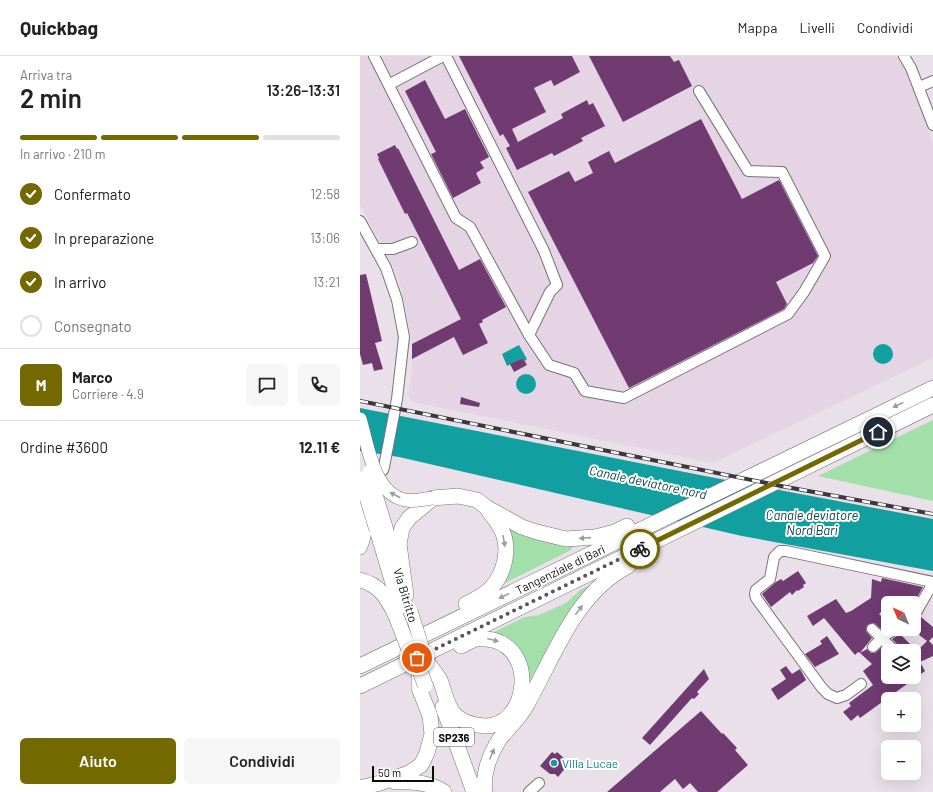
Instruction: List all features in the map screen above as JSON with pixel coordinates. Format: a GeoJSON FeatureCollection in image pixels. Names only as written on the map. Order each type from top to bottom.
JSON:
{"type":"FeatureCollection","features":[{"type":"Feature","properties":{"kind":"highway"},"geometry":{"type":"LineString","coordinates":[[406,595],[399,544],[402,528],[409,518],[433,498],[458,496],[477,500],[486,507],[522,527],[537,532],[566,538],[595,537],[650,520],[689,496],[723,490],[933,388]]}},
{"type":"Feature","properties":{"kind":"highway","name":"Tangenziale di Bari"},"geometry":{"type":"LineString","coordinates":[[362,686],[423,659],[933,405]]}},
{"type":"Feature","properties":{"kind":"highway"},"geometry":{"type":"LineString","coordinates":[[435,630],[451,612],[481,597],[492,587],[499,576],[504,561],[505,543],[502,530],[486,507]]}},
{"type":"Feature","properties":{"kind":"highway","name":"Tangenziale di Bari"},"geometry":{"type":"LineString","coordinates":[[360,666],[435,630],[650,520]]}},
{"type":"Feature","properties":{"kind":"highway"},"geometry":{"type":"LineString","coordinates":[[485,792],[486,773],[495,747],[525,707],[573,618],[597,589],[613,573],[648,555],[673,534]]}},
{"type":"Feature","properties":{"kind":"highway"},"geometry":{"type":"LineString","coordinates":[[360,580],[366,581],[380,590],[386,598],[403,613],[408,647],[423,659],[440,679],[449,707],[455,715],[474,725],[487,726],[500,722],[510,714],[518,702],[523,680],[521,668],[516,657],[508,647],[500,642],[486,638],[476,639],[447,652],[423,659]]}},
{"type":"Feature","properties":{"kind":"highway"},"geometry":{"type":"LineString","coordinates":[[360,656],[371,651],[395,649]]}},
{"type":"Feature","properties":{"kind":"highway"},"geometry":{"type":"LineString","coordinates":[[360,788],[409,773],[421,765],[427,753],[432,734],[430,716],[419,688],[423,659]]}},
{"type":"Feature","properties":{"kind":"highway","name":"SP236"},"geometry":{"type":"LineString","coordinates":[[423,659],[463,792]]}},
{"type":"Feature","properties":{"kind":"highway","name":"SP236"},"geometry":{"type":"LineString","coordinates":[[430,683],[474,792]]}},
{"type":"Feature","properties":{"kind":"highway"},"geometry":{"type":"LineString","coordinates":[[380,783],[416,781],[439,788],[444,792]]}},
{"type":"Feature","properties":{"kind":"main road"},"geometry":{"type":"LineString","coordinates":[[360,419],[379,480],[385,489],[404,499],[416,501],[433,498]]}},
{"type":"Feature","properties":{"kind":"main road","name":"Via Bitritto"},"geometry":{"type":"LineString","coordinates":[[360,441],[380,527],[403,613]]}},
{"type":"Feature","properties":{"kind":"main road","name":"Via Bitritto"},"geometry":{"type":"LineString","coordinates":[[360,478],[406,595],[403,613]]}},
{"type":"Feature","properties":{"kind":"main road"},"geometry":{"type":"LineString","coordinates":[[360,501],[366,526],[364,538],[360,548]]}},
{"type":"Feature","properties":{"kind":"street"},"geometry":{"type":"LineString","coordinates":[[374,56],[390,84],[456,218],[470,227],[529,335],[549,365],[574,373],[585,391],[624,398],[788,314],[804,292],[825,256],[782,172],[748,171],[699,91]]}},
{"type":"Feature","properties":{"kind":"street"},"geometry":{"type":"LineString","coordinates":[[390,84],[443,56]]}},
{"type":"Feature","properties":{"kind":"street"},"geometry":{"type":"LineString","coordinates":[[446,56],[544,250],[557,284],[550,292],[529,335]]}},
{"type":"Feature","properties":{"kind":"street"},"geometry":{"type":"LineString","coordinates":[[904,56],[919,87],[933,125]]}},
{"type":"Feature","properties":{"kind":"street"},"geometry":{"type":"LineString","coordinates":[[919,87],[933,81]]}},
{"type":"Feature","properties":{"kind":"street"},"geometry":{"type":"LineString","coordinates":[[360,221],[377,249],[386,268],[397,300],[404,337],[397,399],[382,470],[360,482]]}},
{"type":"Feature","properties":{"kind":"street"},"geometry":{"type":"LineString","coordinates":[[377,249],[393,249],[412,242]]}},
{"type":"Feature","properties":{"kind":"street"},"geometry":{"type":"LineString","coordinates":[[861,684],[846,695],[838,698],[828,694],[822,688],[754,594],[756,590],[770,579],[774,557],[780,551],[786,551],[933,582],[921,603]]}},
{"type":"Feature","properties":{"kind":"street"},"geometry":{"type":"LineString","coordinates":[[872,629],[887,644]]}},
{"type":"Feature","properties":{"kind":"street"},"geometry":{"type":"LineString","coordinates":[[873,647],[884,636]]}},
{"type":"Feature","properties":{"kind":"street"},"geometry":{"type":"LineString","coordinates":[[529,792],[539,783]]}},
{"type":"Feature","properties":{"kind":"shaded area"},"geometry":{"type":"Polygon","coordinates":[[[360,56],[897,56],[906,68],[933,144],[933,358],[713,463],[413,402],[408,396],[412,370],[412,342],[399,279],[360,205],[360,56]]]}},
{"type":"Feature","properties":{"kind":"green space"},"geometry":{"type":"Polygon","coordinates":[[[933,420],[933,501],[818,476],[933,420]]]}},
{"type":"Feature","properties":{"kind":"green space"},"geometry":{"type":"Polygon","coordinates":[[[507,528],[572,545],[573,547],[569,551],[499,586],[507,528]]]}},
{"type":"Feature","properties":{"kind":"green space"},"geometry":{"type":"Polygon","coordinates":[[[596,582],[526,695],[526,687],[492,633],[525,617],[539,615],[566,603],[580,590],[596,582]]]}},
{"type":"Feature","properties":{"kind":"water"},"geometry":{"type":"Polygon","coordinates":[[[883,344],[890,347],[893,354],[890,361],[883,364],[876,361],[873,354],[876,347],[883,344]]]}},
{"type":"Feature","properties":{"kind":"water"},"geometry":{"type":"Polygon","coordinates":[[[519,345],[527,359],[525,361],[523,358],[507,366],[502,354],[519,345]]]}},
{"type":"Feature","properties":{"kind":"water"},"geometry":{"type":"Polygon","coordinates":[[[526,374],[533,377],[536,384],[533,391],[526,394],[519,391],[516,384],[519,377],[526,374]]]}},
{"type":"Feature","properties":{"kind":"water","name":"Canale deviatore Nord Bari"},"geometry":{"type":"Polygon","coordinates":[[[360,408],[933,519],[933,571],[742,536],[399,457],[360,451],[360,408]]]}},
{"type":"Feature","properties":{"kind":"building"},"geometry":{"type":"Polygon","coordinates":[[[459,56],[572,56],[580,72],[554,86],[551,80],[534,88],[546,112],[512,129],[518,142],[563,118],[561,114],[587,100],[589,105],[593,103],[605,126],[581,138],[583,141],[554,156],[552,153],[517,170],[506,148],[510,146],[503,134],[500,136],[459,56]]]}},
{"type":"Feature","properties":{"kind":"building"},"geometry":{"type":"Polygon","coordinates":[[[589,56],[670,56],[674,62],[679,60],[692,86],[623,122],[589,56]]]}},
{"type":"Feature","properties":{"kind":"building"},"geometry":{"type":"Polygon","coordinates":[[[425,80],[445,119],[465,109],[489,157],[480,162],[484,168],[476,173],[481,183],[453,198],[431,154],[436,152],[405,91],[425,80]]]}},
{"type":"Feature","properties":{"kind":"building"},"geometry":{"type":"Polygon","coordinates":[[[701,119],[742,199],[779,180],[818,256],[813,263],[776,282],[787,304],[784,309],[629,388],[528,192],[569,171],[575,182],[593,173],[588,162],[609,151],[615,163],[701,119]]]}},
{"type":"Feature","properties":{"kind":"building"},"geometry":{"type":"Polygon","coordinates":[[[395,145],[397,149],[398,148],[459,270],[480,259],[506,307],[482,320],[483,322],[479,324],[488,343],[463,355],[454,337],[412,359],[412,344],[461,319],[407,213],[405,214],[378,159],[377,154],[395,145]]]}},
{"type":"Feature","properties":{"kind":"building"},"geometry":{"type":"Polygon","coordinates":[[[366,274],[382,341],[375,343],[383,369],[374,371],[372,363],[363,365],[360,354],[360,275],[366,274]]]}},
{"type":"Feature","properties":{"kind":"building"},"geometry":{"type":"Polygon","coordinates":[[[523,358],[527,365],[514,372],[510,364],[523,358]]]}},
{"type":"Feature","properties":{"kind":"building"},"geometry":{"type":"Polygon","coordinates":[[[461,397],[480,403],[479,407],[460,404],[461,397]]]}},
{"type":"Feature","properties":{"kind":"building"},"geometry":{"type":"Polygon","coordinates":[[[798,571],[806,583],[803,585],[804,587],[798,591],[797,590],[792,595],[790,592],[771,607],[762,594],[776,582],[781,579],[783,581],[798,571]]]}},
{"type":"Feature","properties":{"kind":"building"},"geometry":{"type":"Polygon","coordinates":[[[882,578],[923,587],[918,596],[881,596],[881,612],[879,614],[881,616],[881,629],[874,623],[867,625],[866,631],[872,638],[860,653],[858,652],[855,655],[824,618],[813,626],[807,616],[836,599],[846,613],[851,611],[871,598],[872,579],[881,582],[882,578]]]}},
{"type":"Feature","properties":{"kind":"building"},"geometry":{"type":"Polygon","coordinates":[[[921,617],[933,627],[933,637],[929,641],[933,645],[933,656],[921,662],[921,647],[927,641],[920,636],[921,617]]]}},
{"type":"Feature","properties":{"kind":"building"},"geometry":{"type":"Polygon","coordinates":[[[827,636],[839,654],[815,667],[805,654],[822,644],[820,641],[827,636]]]}},
{"type":"Feature","properties":{"kind":"building"},"geometry":{"type":"Polygon","coordinates":[[[897,636],[902,636],[910,644],[897,644],[892,639],[897,636]]]}},
{"type":"Feature","properties":{"kind":"building"},"geometry":{"type":"Polygon","coordinates":[[[881,648],[881,684],[907,684],[896,692],[881,692],[881,703],[860,718],[858,715],[851,721],[843,712],[851,706],[849,703],[873,685],[863,671],[872,664],[860,653],[867,649],[871,653],[875,653],[881,648]]]}},
{"type":"Feature","properties":{"kind":"building"},"geometry":{"type":"Polygon","coordinates":[[[921,664],[925,671],[921,674],[921,664]]]}},
{"type":"Feature","properties":{"kind":"building"},"geometry":{"type":"Polygon","coordinates":[[[786,666],[792,674],[800,669],[806,680],[778,700],[771,689],[786,679],[780,670],[786,666]]]}},
{"type":"Feature","properties":{"kind":"building"},"geometry":{"type":"Polygon","coordinates":[[[704,669],[709,679],[697,692],[699,694],[694,699],[692,698],[650,745],[642,738],[704,669]]]}},
{"type":"Feature","properties":{"kind":"building"},"geometry":{"type":"Polygon","coordinates":[[[701,711],[737,748],[735,750],[748,765],[717,792],[698,792],[690,783],[683,789],[675,779],[660,792],[607,792],[701,711]]]}},
{"type":"Feature","properties":{"kind":"building","name":"Villa Lucae"},"geometry":{"type":"Polygon","coordinates":[[[552,752],[555,754],[557,752],[565,759],[563,761],[568,765],[558,777],[555,774],[550,774],[540,766],[552,752]]]}},
{"type":"Feature","properties":{"kind":"railway"},"geometry":{"type":"LineString","coordinates":[[360,401],[781,486],[933,514]]}},
{"type":"Feature","properties":{"kind":"way so far"},"geometry":{"type":"LineString","coordinates":[[417,658],[640,549]]}},
{"type":"Feature","properties":{"kind":"place","name":"Villa Lucae"},"geometry":{"type":"Point","coordinates":[554,763]}},
{"type":"Feature","properties":{"kind":"route"},"geometry":{"type":"LineString","coordinates":[[640,549],[878,432]]}},
{"type":"Feature","properties":{"kind":"water label","name":"Canale deviatore nord"},"geometry":{"type":"Point","coordinates":[648,482]}}]}
